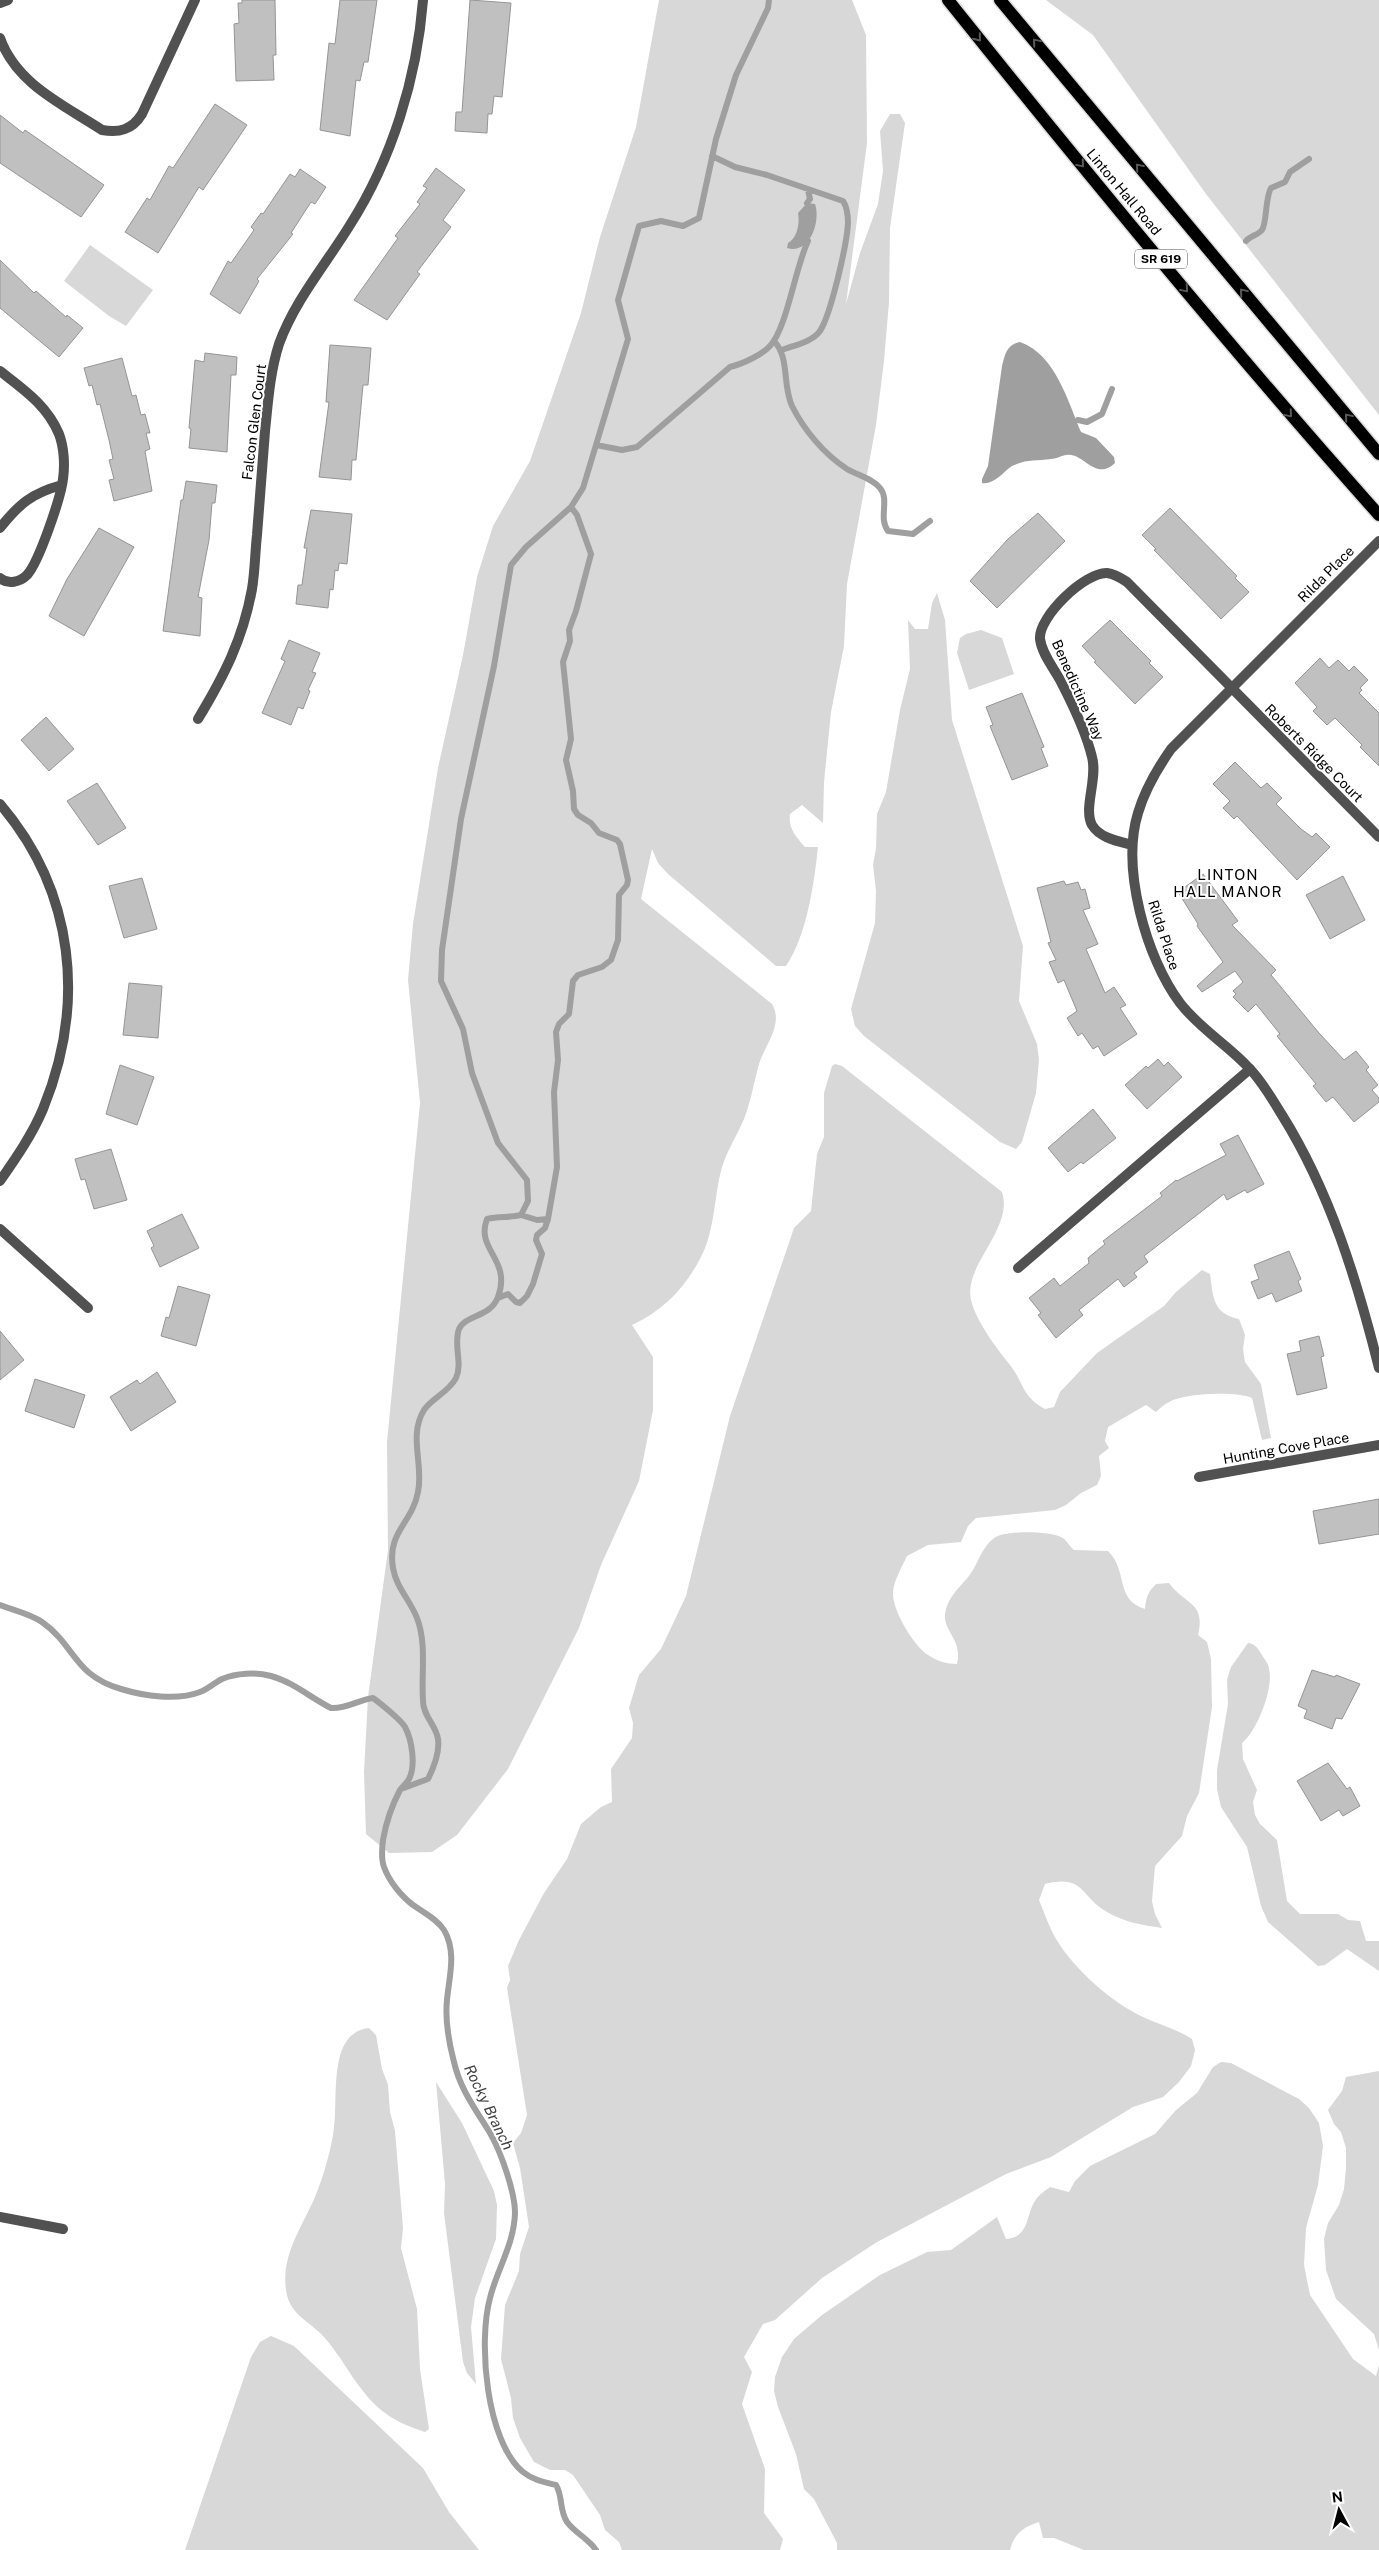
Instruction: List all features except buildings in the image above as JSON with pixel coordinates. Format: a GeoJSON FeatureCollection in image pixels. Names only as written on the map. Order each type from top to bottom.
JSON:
{"type":"FeatureCollection","features":[{"type":"Feature","properties":{"kind":"main road","name":"Linton Hall Road"},"geometry":{"type":"LineString","coordinates":[[948,0],[1014,83],[1301,428],[1379,515]]}},
{"type":"Feature","properties":{"kind":"main road","name":"Linton Hall Road"},"geometry":{"type":"LineString","coordinates":[[1000,0],[1379,454]]}},
{"type":"Feature","properties":{"kind":"street"},"geometry":{"type":"LineString","coordinates":[[0,3],[8,0]]}},
{"type":"Feature","properties":{"kind":"street"},"geometry":{"type":"LineString","coordinates":[[0,38],[5,53],[17,71],[33,85],[102,130],[115,132],[127,129],[142,114],[196,0]]}},
{"type":"Feature","properties":{"kind":"street","name":"Falcon Glen Court"},"geometry":{"type":"LineString","coordinates":[[198,719],[225,674],[244,624],[252,587],[268,401],[279,344],[293,310],[350,225],[372,187],[387,154],[406,94],[420,32],[423,0]]}},
{"type":"Feature","properties":{"kind":"street"},"geometry":{"type":"LineString","coordinates":[[0,370],[36,399],[50,416],[59,435],[64,457],[62,485],[46,534],[29,574],[21,580],[11,582],[0,578]]}},
{"type":"Feature","properties":{"kind":"street"},"geometry":{"type":"LineString","coordinates":[[0,528],[24,501],[41,491],[62,485]]}},
{"type":"Feature","properties":{"kind":"street","name":"Rilda Place"},"geometry":{"type":"LineString","coordinates":[[1379,541],[1171,749],[1151,779],[1137,813],[1132,845],[1140,906],[1150,944],[1165,981],[1195,1020],[1250,1069],[1282,1116],[1324,1195],[1363,1305],[1379,1368]]}},
{"type":"Feature","properties":{"kind":"street","name":"Benedictine Way"},"geometry":{"type":"LineString","coordinates":[[1132,845],[1097,832],[1091,822],[1089,812],[1094,784],[1093,759],[1061,682],[1043,650],[1040,637],[1047,616],[1090,577],[1106,573],[1116,575],[1127,582],[1230,688]]}},
{"type":"Feature","properties":{"kind":"street","name":"Roberts Ridge Court"},"geometry":{"type":"LineString","coordinates":[[1230,688],[1379,837]]}},
{"type":"Feature","properties":{"kind":"street"},"geometry":{"type":"LineString","coordinates":[[0,804],[32,847],[48,881],[58,910],[66,947],[70,984],[66,1024],[56,1072],[42,1110],[24,1147],[0,1181]]}},
{"type":"Feature","properties":{"kind":"street"},"geometry":{"type":"LineString","coordinates":[[1018,1268],[1250,1069]]}},
{"type":"Feature","properties":{"kind":"street"},"geometry":{"type":"LineString","coordinates":[[0,1229],[88,1308]]}},
{"type":"Feature","properties":{"kind":"street","name":"Hunting Cove Place"},"geometry":{"type":"LineString","coordinates":[[1199,1477],[1379,1445]]}},
{"type":"Feature","properties":{"kind":"street"},"geometry":{"type":"LineString","coordinates":[[0,2217],[63,2229]]}},
{"type":"Feature","properties":{"kind":"shaded area"},"geometry":{"type":"Polygon","coordinates":[[[659,0],[852,0],[866,35],[867,143],[846,304],[860,253],[878,204],[883,171],[880,131],[890,114],[900,114],[905,123],[890,228],[889,302],[884,361],[876,425],[847,584],[844,646],[831,712],[824,782],[823,823],[802,805],[790,814],[791,828],[805,847],[818,847],[812,893],[804,924],[793,954],[786,966],[776,966],[668,874],[658,863],[652,849],[641,899],[772,1004],[776,1019],[775,1027],[759,1064],[744,1119],[722,1168],[709,1237],[701,1257],[688,1279],[673,1297],[654,1312],[632,1325],[653,1357],[653,1410],[639,1481],[601,1565],[579,1628],[508,1769],[457,1835],[432,1852],[389,1853],[366,1834],[364,1772],[368,1697],[388,1550],[387,1442],[420,1103],[408,980],[413,924],[438,768],[463,655],[477,577],[493,526],[530,461],[581,313],[600,237],[636,127],[659,0]]]}},
{"type":"Feature","properties":{"kind":"shaded area"},"geometry":{"type":"Polygon","coordinates":[[[1046,0],[1379,0],[1379,415],[1206,194],[1093,35],[1046,0]]]}},
{"type":"Feature","properties":{"kind":"shaded area"},"geometry":{"type":"Polygon","coordinates":[[[807,203],[815,204],[816,219],[812,235],[808,242],[802,246],[795,249],[787,248],[788,243],[794,238],[797,230],[799,222],[798,213],[807,203]]]}},
{"type":"Feature","properties":{"kind":"shaded area"},"geometry":{"type":"Polygon","coordinates":[[[90,245],[153,290],[126,326],[109,316],[64,281],[90,245]]]}},
{"type":"Feature","properties":{"kind":"shaded area"},"geometry":{"type":"Polygon","coordinates":[[[1020,342],[1032,348],[1052,368],[1081,432],[1096,438],[1114,457],[1115,463],[1108,468],[1101,469],[1095,468],[1078,457],[1066,455],[1053,459],[1027,461],[1017,464],[994,480],[982,483],[988,466],[1003,362],[1009,347],[1020,342]]]}},
{"type":"Feature","properties":{"kind":"shaded area"},"geometry":{"type":"Polygon","coordinates":[[[937,593],[945,620],[952,720],[1023,946],[1019,1001],[1037,1044],[1039,1060],[1036,1093],[1022,1142],[1016,1149],[1000,1142],[864,1036],[855,1026],[851,1009],[875,923],[876,891],[873,865],[876,848],[877,814],[886,792],[900,710],[910,669],[908,620],[915,629],[928,629],[932,603],[937,593]]]}},
{"type":"Feature","properties":{"kind":"shaded area"},"geometry":{"type":"Polygon","coordinates":[[[981,630],[1002,638],[1014,674],[969,690],[957,653],[960,638],[966,634],[981,630]]]}},
{"type":"Feature","properties":{"kind":"shaded area"},"geometry":{"type":"Polygon","coordinates":[[[835,1064],[842,1066],[1002,1192],[1004,1206],[1001,1220],[974,1274],[971,1300],[977,1317],[1015,1372],[1027,1394],[1037,1404],[1045,1409],[1054,1407],[1060,1392],[1097,1353],[1164,1306],[1176,1292],[1202,1270],[1210,1274],[1212,1290],[1219,1309],[1230,1317],[1239,1319],[1245,1335],[1243,1349],[1245,1362],[1261,1384],[1271,1438],[1262,1440],[1252,1398],[1245,1396],[1235,1394],[1198,1395],[1169,1402],[1156,1412],[1146,1405],[1108,1427],[1105,1441],[1109,1448],[1099,1456],[1101,1476],[1097,1485],[1055,1510],[976,1518],[968,1526],[961,1542],[928,1545],[907,1556],[893,1592],[896,1608],[904,1626],[916,1643],[931,1657],[953,1664],[957,1664],[957,1648],[945,1620],[946,1608],[954,1594],[969,1576],[983,1551],[999,1535],[1027,1532],[1055,1535],[1063,1538],[1074,1550],[1108,1551],[1118,1568],[1125,1592],[1135,1604],[1145,1609],[1148,1595],[1153,1587],[1156,1584],[1169,1583],[1197,1610],[1200,1624],[1198,1635],[1207,1642],[1211,1659],[1212,1707],[1199,1793],[1187,1816],[1182,1836],[1155,1866],[1152,1901],[1155,1914],[1162,1928],[1133,1923],[1113,1915],[1098,1906],[1081,1889],[1068,1882],[1045,1884],[1039,1900],[1056,1939],[1083,1973],[1106,1994],[1131,2011],[1192,2039],[1195,2050],[1191,2066],[1179,2082],[1163,2097],[1133,2107],[1051,2157],[1006,2174],[877,2242],[822,2278],[775,2320],[763,2324],[744,2357],[752,2372],[742,2404],[765,2469],[764,2513],[783,2539],[780,2550],[622,2550],[619,2542],[605,2530],[600,2515],[573,2475],[565,2470],[550,2470],[534,2462],[520,2438],[513,2418],[511,2398],[501,2359],[505,2305],[519,2271],[520,2254],[529,2227],[520,2168],[513,2143],[521,2133],[527,2115],[507,1988],[510,1980],[508,1966],[519,1940],[544,1893],[567,1859],[581,1824],[601,1807],[612,1802],[611,1769],[632,1738],[633,1723],[629,1708],[639,1675],[661,1649],[686,1596],[730,1416],[794,1228],[811,1211],[817,1154],[824,1137],[824,1093],[832,1066],[835,1064]]]}},
{"type":"Feature","properties":{"kind":"shaded area"},"geometry":{"type":"Polygon","coordinates":[[[1248,1643],[1256,1647],[1266,1662],[1269,1667],[1270,1677],[1267,1698],[1263,1709],[1253,1729],[1242,1743],[1243,1759],[1257,1790],[1253,1802],[1255,1815],[1260,1824],[1277,1840],[1287,1901],[1300,1914],[1338,1914],[1348,1920],[1360,1921],[1366,1941],[1379,1941],[1379,1971],[1347,1949],[1325,1965],[1318,1966],[1268,1922],[1261,1906],[1247,1847],[1221,1807],[1217,1789],[1217,1770],[1228,1704],[1227,1680],[1231,1667],[1248,1643]]]}},
{"type":"Feature","properties":{"kind":"shaded area"},"geometry":{"type":"Polygon","coordinates":[[[369,2028],[376,2035],[382,2069],[388,2085],[390,2112],[395,2131],[403,2228],[401,2248],[417,2309],[420,2369],[429,2429],[425,2432],[386,2414],[365,2394],[325,2338],[291,2306],[286,2290],[285,2277],[290,2253],[315,2197],[330,2151],[335,2121],[337,2071],[340,2056],[346,2042],[355,2033],[369,2028]]]}},
{"type":"Feature","properties":{"kind":"shaded area"},"geometry":{"type":"Polygon","coordinates":[[[1221,2062],[1231,2063],[1299,2099],[1309,2108],[1319,2123],[1323,2146],[1318,2185],[1306,2228],[1304,2265],[1310,2295],[1353,2359],[1376,2376],[1379,2365],[1379,2550],[1084,2550],[1054,2538],[1043,2538],[1039,2522],[1028,2526],[1020,2532],[1010,2550],[837,2550],[837,2543],[814,2499],[804,2489],[796,2454],[774,2391],[775,2377],[782,2357],[794,2339],[822,2315],[880,2275],[927,2252],[951,2250],[997,2217],[1006,2239],[1020,2234],[1024,2229],[1033,2204],[1041,2194],[1050,2187],[1069,2192],[1075,2181],[1090,2166],[1155,2134],[1176,2110],[1197,2093],[1213,2067],[1221,2062]]]}},
{"type":"Feature","properties":{"kind":"shaded area"},"geometry":{"type":"Polygon","coordinates":[[[1379,2071],[1379,2350],[1374,2334],[1336,2299],[1326,2270],[1324,2239],[1328,2223],[1339,2205],[1344,2189],[1346,2168],[1346,2148],[1341,2132],[1334,2124],[1328,2110],[1342,2091],[1346,2077],[1379,2071]]]}},
{"type":"Feature","properties":{"kind":"shaded area"},"geometry":{"type":"Polygon","coordinates":[[[436,2082],[462,2123],[494,2191],[497,2205],[496,2239],[475,2298],[471,2327],[476,2384],[467,2373],[463,2362],[444,2213],[445,2184],[436,2082]]]}},
{"type":"Feature","properties":{"kind":"shaded area"},"geometry":{"type":"Polygon","coordinates":[[[271,2336],[294,2346],[423,2468],[449,2512],[479,2550],[185,2550],[251,2357],[260,2342],[271,2336]]]}},
{"type":"Feature","properties":{"kind":"waterway"},"geometry":{"type":"LineString","coordinates":[[401,1789],[428,1779],[436,1760],[438,1749],[437,1734],[424,1706],[423,1649],[420,1628],[414,1611],[397,1581],[392,1555],[397,1536],[411,1512],[418,1492],[417,1430],[419,1420],[431,1402],[449,1387],[456,1378],[459,1366],[457,1335],[462,1324],[490,1309],[498,1297],[501,1284],[500,1273],[498,1264],[486,1239],[487,1219],[521,1215],[528,1201],[527,1180],[498,1143],[472,1073],[463,1029],[441,981],[442,950],[461,819],[494,666],[511,565],[526,547],[571,507],[583,488],[628,339],[618,300],[639,226],[661,221],[683,226],[699,218],[716,139],[736,75],[768,8],[769,0]]}},
{"type":"Feature","properties":{"kind":"waterway"},"geometry":{"type":"LineString","coordinates":[[712,156],[735,167],[767,175],[843,201],[845,206],[848,223],[845,246],[838,278],[824,322],[820,331],[813,338],[782,350]]}},
{"type":"Feature","properties":{"kind":"waterway"},"geometry":{"type":"LineString","coordinates":[[1246,241],[1264,227],[1271,188],[1285,182],[1290,172],[1309,159]]}},
{"type":"Feature","properties":{"kind":"waterway"},"geometry":{"type":"LineString","coordinates":[[807,203],[810,199],[808,190]]}},
{"type":"Feature","properties":{"kind":"waterway"},"geometry":{"type":"LineString","coordinates":[[596,445],[622,450],[637,447],[730,367],[752,359],[770,346],[781,326],[808,241]]}},
{"type":"Feature","properties":{"kind":"waterway"},"geometry":{"type":"LineString","coordinates":[[774,341],[782,355],[789,398],[797,415],[815,441],[830,456],[847,469],[869,479],[880,488],[884,498],[884,520],[888,531],[913,534],[930,521]]}},
{"type":"Feature","properties":{"kind":"waterway"},"geometry":{"type":"LineString","coordinates":[[1078,420],[1087,422],[1102,414],[1112,389]]}},
{"type":"Feature","properties":{"kind":"waterway"},"geometry":{"type":"LineString","coordinates":[[521,1215],[537,1220],[548,1219],[557,1167],[554,1092],[558,1060],[556,1032],[559,1024],[569,1014],[573,981],[578,975],[602,967],[611,960],[618,940],[619,895],[627,885],[628,880],[620,844],[617,840],[599,833],[591,823],[578,815],[574,809],[573,791],[566,760],[571,739],[563,662],[570,641],[569,630],[591,554],[577,515],[571,507]]}},
{"type":"Feature","properties":{"kind":"waterway"},"geometry":{"type":"LineString","coordinates":[[498,1298],[508,1294],[516,1302],[520,1303],[527,1296],[533,1284],[542,1254],[536,1240],[537,1235],[545,1228],[548,1219]]}},
{"type":"Feature","properties":{"kind":"waterway","name":"Rocky Branch"},"geometry":{"type":"LineString","coordinates":[[0,1605],[38,1619],[53,1631],[93,1676],[121,1689],[140,1694],[171,1697],[191,1695],[233,1675],[259,1674],[287,1682],[331,1708],[342,1707],[373,1698],[405,1727],[413,1760],[411,1774],[394,1802],[388,1821],[384,1834],[383,1864],[389,1878],[400,1893],[413,1905],[438,1922],[448,1938],[451,1965],[447,2015],[449,2039],[454,2062],[464,2090],[499,2151],[507,2172],[514,2204],[515,2213],[512,2236],[493,2287],[486,2317],[485,2364],[493,2415],[510,2457],[527,2475],[556,2485],[567,2522],[596,2550]]}},
{"type":"Feature","properties":{"kind":"district","name":"LINTON HALL MANOR"},"geometry":{"type":"Point","coordinates":[1228,882]}}]}
